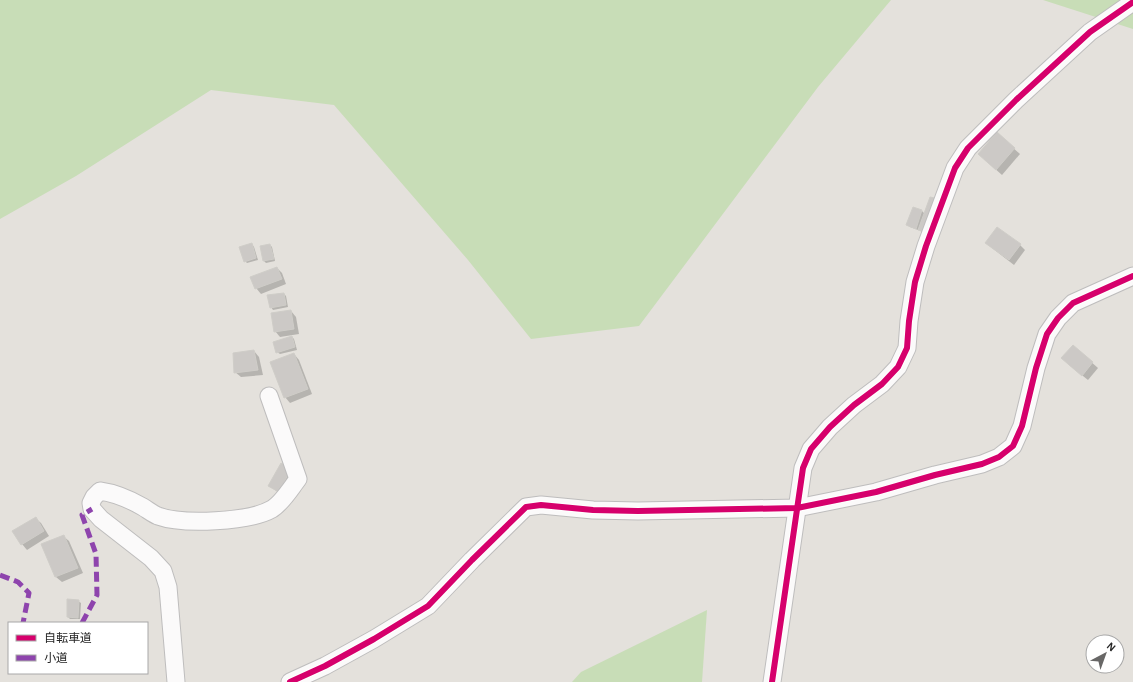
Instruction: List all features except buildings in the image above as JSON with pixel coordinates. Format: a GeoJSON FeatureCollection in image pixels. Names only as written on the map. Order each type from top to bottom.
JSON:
{"type":"FeatureCollection","features":[{"type":"Feature","properties":{"kind":"street"},"geometry":{"type":"LineString","coordinates":[[772,682],[803,468],[811,449],[830,427],[854,405],[882,384],[898,367],[907,348],[909,321],[915,282],[955,168],[968,148],[1016,100],[1090,32],[1133,2]]}},
{"type":"Feature","properties":{"kind":"street"},"geometry":{"type":"LineString","coordinates":[[290,682],[332,662],[374,639],[428,606],[526,507],[541,505],[593,510],[638,511],[797,508],[876,492],[935,475],[982,464],[999,457],[1013,446],[1022,426],[1036,368],[1047,334],[1058,318],[1073,303],[1133,276]]}},
{"type":"Feature","properties":{"kind":"street"},"geometry":{"type":"LineString","coordinates":[[176,682],[168,587],[163,571],[151,558],[101,519],[92,509],[90,503],[100,491],[111,492],[158,516],[181,521],[220,521],[250,517],[273,508],[287,495],[298,479],[269,396]]}},
{"type":"Feature","properties":{"kind":"green space"},"geometry":{"type":"Polygon","coordinates":[[[0,0],[891,0],[818,87],[639,326],[531,339],[468,260],[334,105],[211,90],[76,176],[0,219],[0,0]]]}},
{"type":"Feature","properties":{"kind":"green space"},"geometry":{"type":"Polygon","coordinates":[[[1043,0],[1133,0],[1133,29],[1043,0]]]}},
{"type":"Feature","properties":{"kind":"green space"},"geometry":{"type":"Polygon","coordinates":[[[707,610],[702,682],[572,682],[581,672],[707,610]]]}},
{"type":"Feature","properties":{"kind":"marked path"},"geometry":{"type":"LineString","coordinates":[[83,622],[97,595],[96,554],[82,515],[92,509]]}},
{"type":"Feature","properties":{"kind":"marked path"},"geometry":{"type":"LineString","coordinates":[[0,575],[18,582],[29,593],[23,622]]}},
{"type":"Feature","properties":{"kind":"cycle path"},"geometry":{"type":"LineString","coordinates":[[772,682],[803,468],[811,449],[830,427],[854,405],[882,384],[898,367],[907,348],[909,321],[915,282],[926,246],[955,168],[968,148],[1016,100],[1090,32],[1133,2]]}},
{"type":"Feature","properties":{"kind":"cycle path"},"geometry":{"type":"LineString","coordinates":[[290,682],[325,666],[374,639],[428,606],[526,507],[541,505],[593,510],[638,511],[797,508],[876,492],[935,475],[982,464],[999,457],[1013,446],[1022,426],[1036,368],[1047,334],[1058,318],[1073,303],[1133,276]]}}]}
